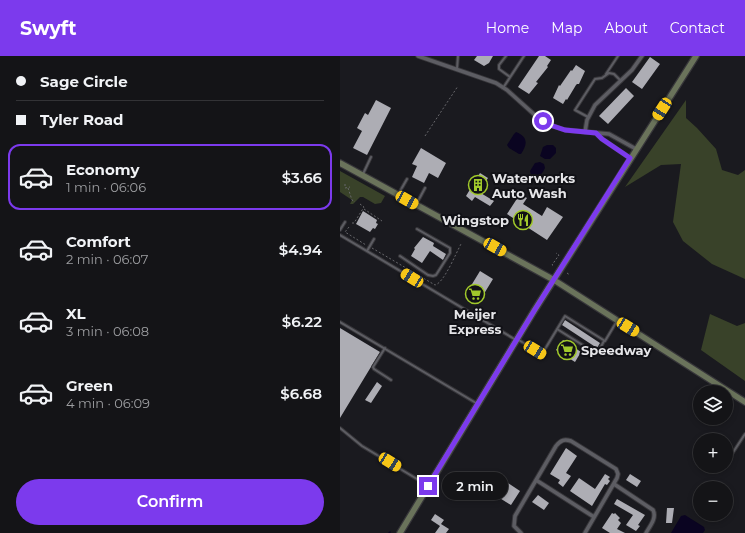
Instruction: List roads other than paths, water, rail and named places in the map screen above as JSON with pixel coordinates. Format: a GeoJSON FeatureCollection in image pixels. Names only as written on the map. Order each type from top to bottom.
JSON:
{"type":"FeatureCollection","features":[{"type":"Feature","properties":{"kind":"street"},"geometry":{"type":"LineString","coordinates":[[418,56],[496,83],[536,116],[550,125],[565,130],[609,134],[636,149]]}},
{"type":"Feature","properties":{"kind":"street"},"geometry":{"type":"LineString","coordinates":[[585,132],[588,117],[595,105],[632,70],[642,56]]}},
{"type":"Feature","properties":{"kind":"street"},"geometry":{"type":"LineString","coordinates":[[400,533],[517,339],[630,158],[696,56]]}},
{"type":"Feature","properties":{"kind":"street"},"geometry":{"type":"LineString","coordinates":[[596,133],[602,139],[630,158]]}},
{"type":"Feature","properties":{"kind":"street"},"geometry":{"type":"LineString","coordinates":[[340,163],[554,280],[745,402]]}},
{"type":"Feature","properties":{"kind":"street"},"geometry":{"type":"LineString","coordinates":[[521,533],[514,526],[514,519],[556,446],[566,439],[616,469],[618,476],[585,533]]}},
{"type":"Feature","properties":{"kind":"street"},"geometry":{"type":"LineString","coordinates":[[536,480],[594,518]]}},
{"type":"Feature","properties":{"kind":"street"},"geometry":{"type":"LineString","coordinates":[[614,484],[653,510],[655,515],[646,533]]}},
{"type":"Feature","properties":{"kind":"lane"},"geometry":{"type":"LineString","coordinates":[[457,69],[458,56]]}},
{"type":"Feature","properties":{"kind":"lane"},"geometry":{"type":"LineString","coordinates":[[506,56],[499,68],[510,77]]}},
{"type":"Feature","properties":{"kind":"lane"},"geometry":{"type":"LineString","coordinates":[[503,88],[524,56]]}},
{"type":"Feature","properties":{"kind":"lane"},"geometry":{"type":"LineString","coordinates":[[606,75],[618,56]]}},
{"type":"Feature","properties":{"kind":"lane"},"geometry":{"type":"LineString","coordinates":[[588,117],[575,110],[595,79],[602,78],[609,73],[614,74],[621,81]]}},
{"type":"Feature","properties":{"kind":"lane"},"geometry":{"type":"LineString","coordinates":[[362,175],[371,157]]}},
{"type":"Feature","properties":{"kind":"lane"},"geometry":{"type":"LineString","coordinates":[[398,194],[407,179]]}},
{"type":"Feature","properties":{"kind":"lane"},"geometry":{"type":"LineString","coordinates":[[417,205],[425,188]]}},
{"type":"Feature","properties":{"kind":"lane"},"geometry":{"type":"LineString","coordinates":[[340,230],[345,222]]}},
{"type":"Feature","properties":{"kind":"lane"},"geometry":{"type":"LineString","coordinates":[[400,256],[432,276],[436,275],[450,253],[450,248],[417,229]]}},
{"type":"Feature","properties":{"kind":"lane"},"geometry":{"type":"LineString","coordinates":[[340,235],[542,354],[565,316],[604,341]]}},
{"type":"Feature","properties":{"kind":"lane"},"geometry":{"type":"LineString","coordinates":[[367,251],[374,239]]}},
{"type":"Feature","properties":{"kind":"lane"},"geometry":{"type":"LineString","coordinates":[[557,329],[597,354],[618,320]]}},
{"type":"Feature","properties":{"kind":"lane"},"geometry":{"type":"LineString","coordinates":[[340,322],[478,404]]}},
{"type":"Feature","properties":{"kind":"lane"},"geometry":{"type":"LineString","coordinates":[[385,348],[373,367],[391,380]]}},
{"type":"Feature","properties":{"kind":"lane"},"geometry":{"type":"LineString","coordinates":[[340,428],[362,446],[428,486]]}},
{"type":"Feature","properties":{"kind":"lane"},"geometry":{"type":"LineString","coordinates":[[733,452],[745,434]]}},
{"type":"Feature","properties":{"kind":"place","name":"Waterworks Auto Wash"},"geometry":{"type":"Point","coordinates":[478,185]}},
{"type":"Feature","properties":{"kind":"place","name":"Wingstop"},"geometry":{"type":"Point","coordinates":[523,220]}},
{"type":"Feature","properties":{"kind":"place","name":"Meijer Express"},"geometry":{"type":"Point","coordinates":[475,294]}},
{"type":"Feature","properties":{"kind":"place","name":"Speedway"},"geometry":{"type":"Point","coordinates":[567,350]}}]}
